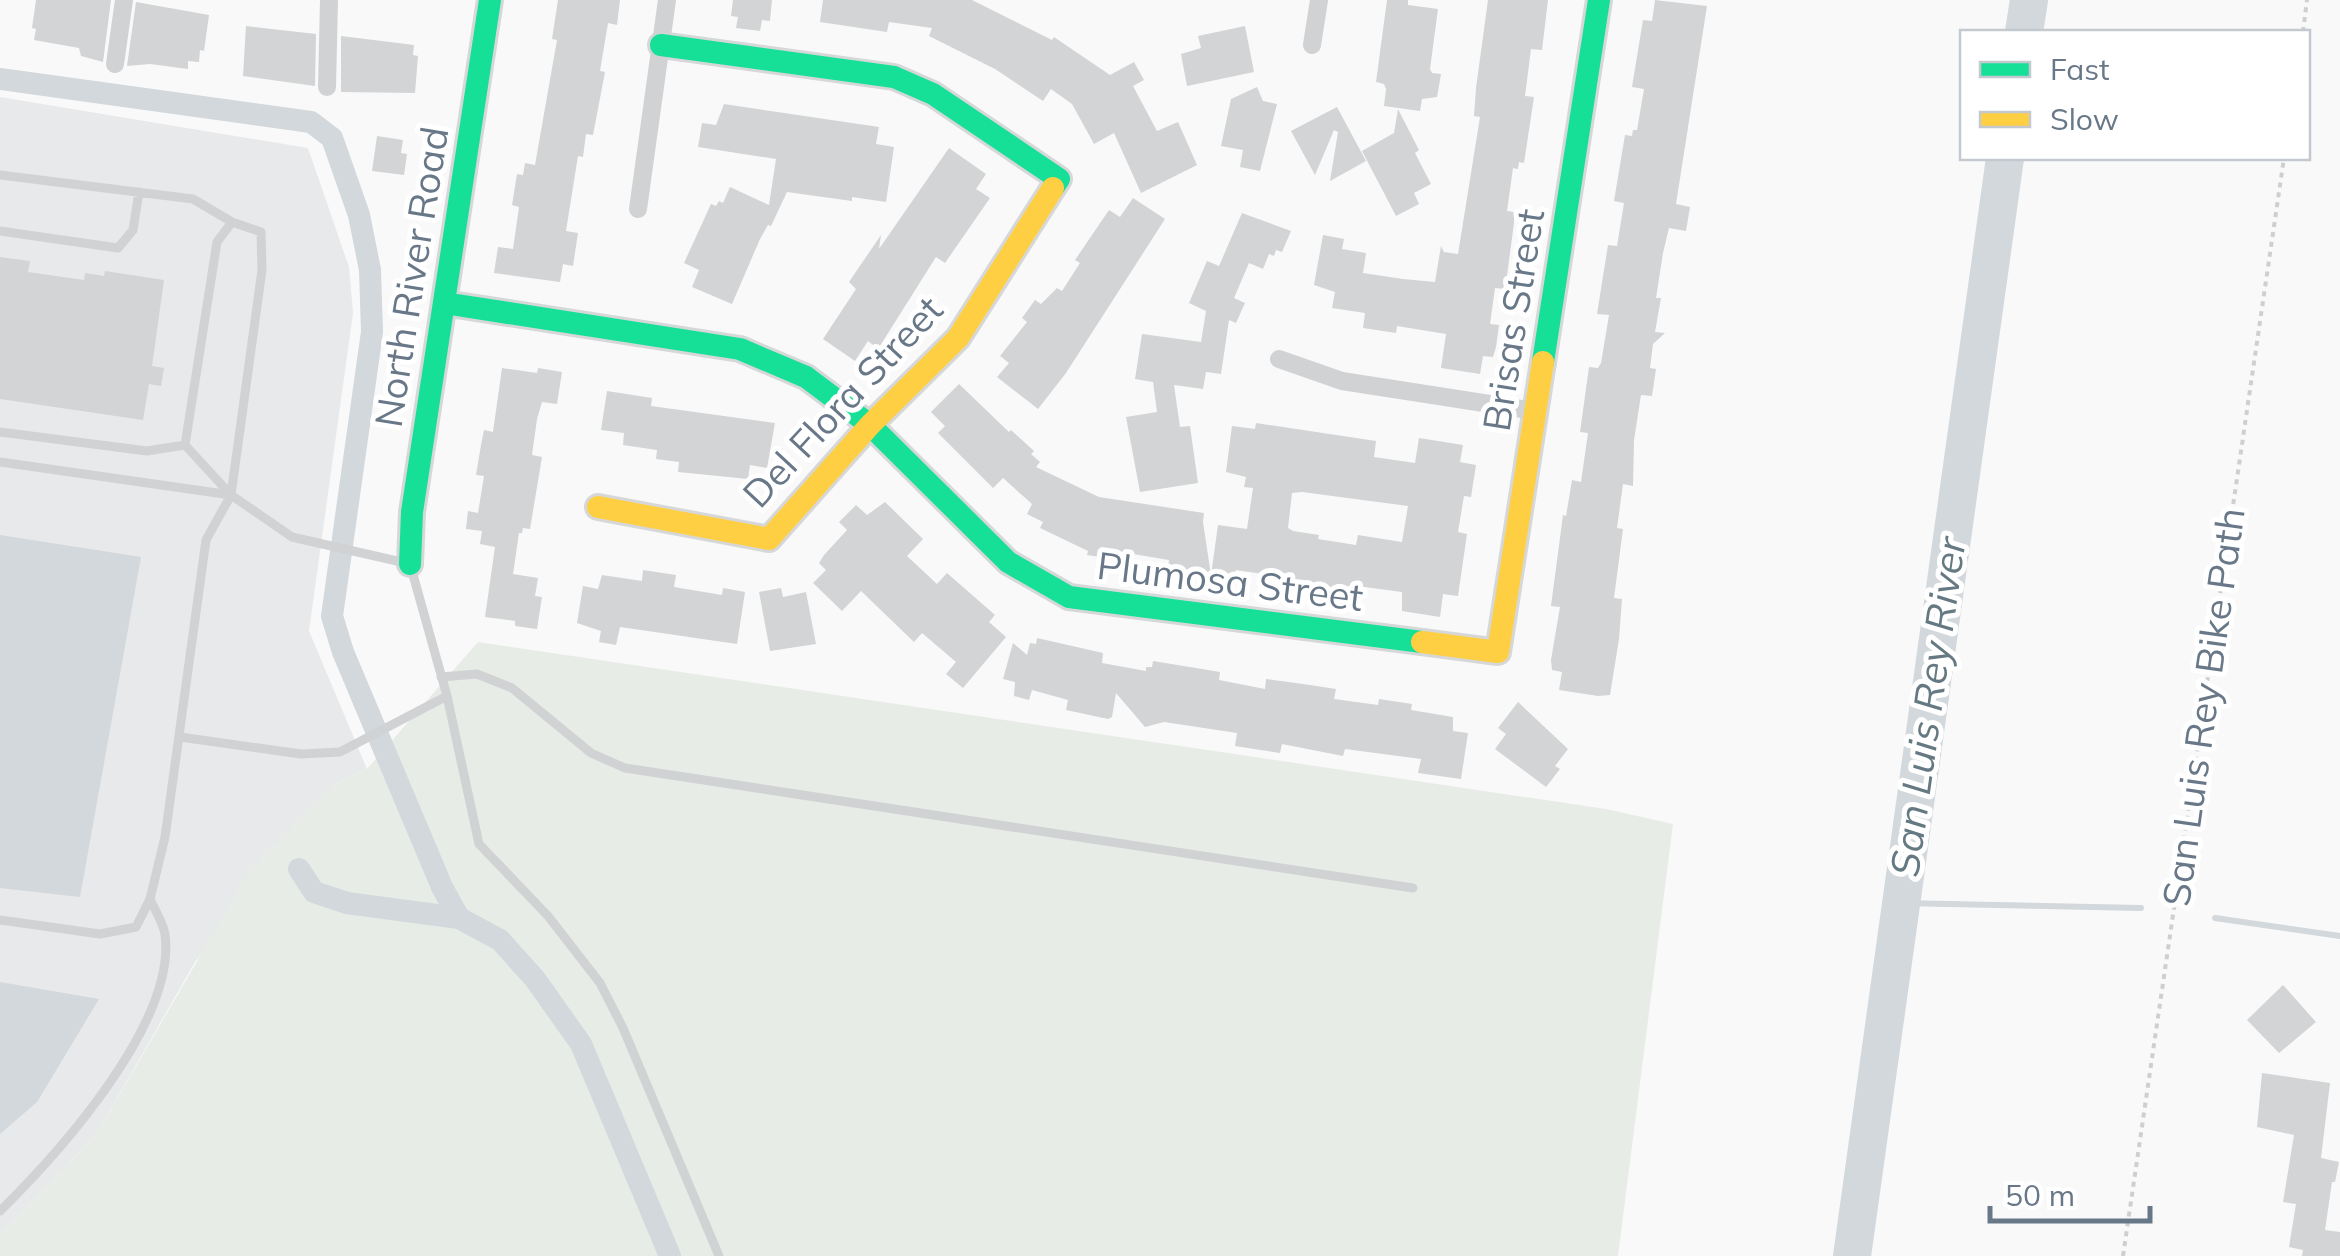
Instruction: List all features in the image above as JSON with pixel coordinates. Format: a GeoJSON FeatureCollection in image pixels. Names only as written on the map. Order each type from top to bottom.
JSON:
{"type":"FeatureCollection","features":[{"type":"Feature","properties":{"kind":"street"},"geometry":{"type":"LineString","coordinates":[[115,64],[124,0]]}},
{"type":"Feature","properties":{"kind":"street"},"geometry":{"type":"LineString","coordinates":[[327,87],[329,0]]}},
{"type":"Feature","properties":{"kind":"street","name":"North River Road"},"geometry":{"type":"LineString","coordinates":[[410,564],[412,512],[490,0]]}},
{"type":"Feature","properties":{"kind":"street"},"geometry":{"type":"LineString","coordinates":[[638,209],[667,0]]}},
{"type":"Feature","properties":{"kind":"street"},"geometry":{"type":"LineString","coordinates":[[1312,45],[1319,0]]}},
{"type":"Feature","properties":{"kind":"street","name":"Brisas Street"},"geometry":{"type":"LineString","coordinates":[[1498,652],[1599,0]]}},
{"type":"Feature","properties":{"kind":"street","name":"Del Flora Street"},"geometry":{"type":"LineString","coordinates":[[598,507],[769,539],[870,425],[958,338],[1059,179],[933,94],[894,77],[660,46]]}},
{"type":"Feature","properties":{"kind":"street","name":"Plumosa Street"},"geometry":{"type":"LineString","coordinates":[[444,302],[740,349],[806,377],[870,425],[1008,562],[1069,597],[1498,652]]}},
{"type":"Feature","properties":{"kind":"street"},"geometry":{"type":"LineString","coordinates":[[1279,359],[1342,381],[1535,411]]}},
{"type":"Feature","properties":{"kind":"lane"},"geometry":{"type":"LineString","coordinates":[[0,174],[194,198],[232,222],[261,232],[262,270],[231,496],[206,540],[165,837],[150,899],[136,927],[100,934],[0,920]]}},
{"type":"Feature","properties":{"kind":"lane"},"geometry":{"type":"LineString","coordinates":[[0,231],[118,248],[133,230],[139,192]]}},
{"type":"Feature","properties":{"kind":"lane"},"geometry":{"type":"LineString","coordinates":[[185,446],[217,242],[232,222]]}},
{"type":"Feature","properties":{"kind":"lane"},"geometry":{"type":"LineString","coordinates":[[0,432],[147,452],[185,446]]}},
{"type":"Feature","properties":{"kind":"lane"},"geometry":{"type":"LineString","coordinates":[[185,446],[231,496],[292,536],[410,564],[446,696],[479,844],[548,916],[600,983],[623,1028],[718,1256]]}},
{"type":"Feature","properties":{"kind":"lane"},"geometry":{"type":"LineString","coordinates":[[0,462],[231,496]]}},
{"type":"Feature","properties":{"kind":"lane"},"geometry":{"type":"LineString","coordinates":[[441,676],[476,674],[512,688],[591,753],[625,768],[1413,888]]}},
{"type":"Feature","properties":{"kind":"lane"},"geometry":{"type":"LineString","coordinates":[[180,737],[300,754],[340,752],[446,696]]}},
{"type":"Feature","properties":{"kind":"lane"},"geometry":{"type":"LineString","coordinates":[[0,1210],[52,1156],[141,1034],[162,984],[165,933],[150,899]]}},
{"type":"Feature","properties":{"kind":"path"},"geometry":{"type":"LineString","coordinates":[[2302,30],[2307,0]]}},
{"type":"Feature","properties":{"kind":"path","name":"San Luis Rey Bike Path"},"geometry":{"type":"LineString","coordinates":[[2123,1256],[2284,160]]}},
{"type":"Feature","properties":{"kind":"shaded area"},"geometry":{"type":"Polygon","coordinates":[[[0,97],[308,148],[349,267],[353,313],[309,631],[367,769],[337,782],[195,962],[96,1135],[0,1235],[0,97]]]}},
{"type":"Feature","properties":{"kind":"shaded area"},"geometry":{"type":"Polygon","coordinates":[[[0,535],[141,557],[80,897],[0,888],[0,535]]]}},
{"type":"Feature","properties":{"kind":"shaded area"},"geometry":{"type":"Polygon","coordinates":[[[478,642],[1606,809],[1673,824],[1618,1256],[0,1256],[0,1235],[96,1135],[250,870],[337,782],[367,769],[478,642]]]}},
{"type":"Feature","properties":{"kind":"shaded area"},"geometry":{"type":"Polygon","coordinates":[[[0,982],[99,999],[37,1102],[0,1134],[0,982]]]}},
{"type":"Feature","properties":{"kind":"building"},"geometry":{"type":"Polygon","coordinates":[[[36,0],[111,0],[103,62],[81,56],[79,48],[34,40],[36,0]]]}},
{"type":"Feature","properties":{"kind":"building"},"geometry":{"type":"Polygon","coordinates":[[[558,0],[620,0],[617,25],[608,23],[600,71],[605,72],[593,135],[586,134],[583,157],[578,156],[566,231],[578,233],[573,266],[563,264],[560,282],[494,273],[498,247],[513,249],[519,207],[512,205],[517,174],[523,175],[525,163],[535,165],[557,40],[552,39],[558,0]]]}},
{"type":"Feature","properties":{"kind":"building"},"geometry":{"type":"Polygon","coordinates":[[[733,0],[772,0],[770,21],[762,20],[760,31],[736,28],[738,17],[731,16],[733,0]]]}},
{"type":"Feature","properties":{"kind":"building"},"geometry":{"type":"Polygon","coordinates":[[[823,0],[972,0],[1052,40],[1054,37],[1110,75],[1134,62],[1144,80],[1133,86],[1157,131],[1178,122],[1197,165],[1141,193],[1114,133],[1094,144],[1072,104],[1051,89],[1043,101],[995,69],[929,36],[932,28],[889,22],[887,32],[820,22],[823,0]]]}},
{"type":"Feature","properties":{"kind":"building"},"geometry":{"type":"Polygon","coordinates":[[[1387,0],[1408,0],[1408,5],[1438,9],[1430,69],[1441,74],[1437,97],[1422,99],[1420,111],[1384,106],[1386,89],[1376,82],[1387,0]]]}},
{"type":"Feature","properties":{"kind":"building"},"geometry":{"type":"Polygon","coordinates":[[[1488,0],[1548,0],[1542,50],[1531,49],[1525,96],[1534,97],[1524,163],[1513,168],[1507,211],[1514,212],[1514,223],[1505,289],[1495,288],[1490,324],[1499,325],[1496,347],[1493,357],[1483,356],[1480,374],[1441,368],[1446,334],[1397,326],[1396,333],[1363,328],[1365,313],[1332,308],[1335,292],[1314,285],[1323,235],[1344,239],[1342,249],[1366,253],[1363,273],[1403,279],[1435,282],[1441,246],[1444,252],[1458,254],[1480,117],[1474,116],[1488,0]]]}},
{"type":"Feature","properties":{"kind":"building"},"geometry":{"type":"Polygon","coordinates":[[[1655,0],[1707,6],[1676,204],[1690,207],[1686,231],[1669,228],[1663,253],[1655,332],[1665,333],[1653,344],[1650,368],[1656,369],[1652,396],[1641,395],[1634,440],[1633,486],[1623,484],[1617,528],[1623,529],[1614,598],[1622,599],[1619,639],[1610,695],[1598,696],[1559,690],[1562,672],[1552,670],[1551,660],[1560,607],[1551,606],[1563,515],[1566,516],[1572,480],[1581,482],[1588,433],[1580,432],[1589,367],[1598,368],[1601,363],[1609,315],[1597,314],[1608,245],[1617,246],[1624,203],[1614,201],[1625,135],[1632,136],[1633,130],[1637,130],[1644,89],[1632,87],[1643,20],[1652,21],[1655,0]]]}},
{"type":"Feature","properties":{"kind":"building"},"geometry":{"type":"Polygon","coordinates":[[[136,2],[209,15],[199,62],[188,61],[188,69],[150,64],[127,66],[136,2]]]}},
{"type":"Feature","properties":{"kind":"building"},"geometry":{"type":"Polygon","coordinates":[[[246,26],[316,34],[315,86],[243,76],[246,26]]]}},
{"type":"Feature","properties":{"kind":"building"},"geometry":{"type":"Polygon","coordinates":[[[1245,26],[1254,72],[1187,86],[1181,54],[1201,48],[1198,36],[1245,26]]]}},
{"type":"Feature","properties":{"kind":"building"},"geometry":{"type":"Polygon","coordinates":[[[341,36],[414,45],[413,55],[418,56],[415,93],[341,92],[341,36]]]}},
{"type":"Feature","properties":{"kind":"building"},"geometry":{"type":"Polygon","coordinates":[[[1257,87],[1263,101],[1277,104],[1260,171],[1240,167],[1243,150],[1221,146],[1231,99],[1257,87]]]}},
{"type":"Feature","properties":{"kind":"building"},"geometry":{"type":"Polygon","coordinates":[[[724,104],[879,127],[876,144],[894,147],[886,202],[787,192],[771,226],[760,239],[732,304],[692,287],[699,270],[684,263],[711,204],[723,203],[730,187],[769,205],[776,159],[698,147],[702,123],[716,125],[724,104]]]}},
{"type":"Feature","properties":{"kind":"building"},"geometry":{"type":"Polygon","coordinates":[[[1337,107],[1366,161],[1330,181],[1338,132],[1334,130],[1315,175],[1291,131],[1337,107]]]}},
{"type":"Feature","properties":{"kind":"building"},"geometry":{"type":"Polygon","coordinates":[[[1398,109],[1431,184],[1414,193],[1419,204],[1396,216],[1362,151],[1394,133],[1398,109]]]}},
{"type":"Feature","properties":{"kind":"building"},"geometry":{"type":"Polygon","coordinates":[[[377,136],[403,140],[401,153],[407,154],[404,175],[372,171],[377,136]]]}},
{"type":"Feature","properties":{"kind":"building"},"geometry":{"type":"Polygon","coordinates":[[[949,148],[986,174],[976,189],[990,198],[945,263],[936,257],[878,349],[868,341],[855,361],[823,339],[856,289],[849,282],[881,235],[879,249],[949,148]]]}},
{"type":"Feature","properties":{"kind":"building"},"geometry":{"type":"Polygon","coordinates":[[[1133,198],[1165,219],[1066,373],[1038,409],[997,377],[1009,363],[1000,356],[1027,322],[1022,318],[1035,300],[1041,304],[1057,288],[1062,291],[1080,263],[1075,260],[1109,210],[1120,217],[1133,198]]]}},
{"type":"Feature","properties":{"kind":"building"},"geometry":{"type":"Polygon","coordinates":[[[1242,213],[1291,231],[1282,252],[1269,254],[1263,269],[1249,263],[1234,298],[1245,303],[1236,323],[1229,320],[1221,374],[1206,372],[1203,389],[1174,385],[1180,427],[1190,426],[1198,483],[1140,492],[1126,417],[1157,412],[1153,382],[1135,379],[1142,334],[1201,342],[1206,311],[1189,303],[1207,261],[1219,266],[1242,213]]]}},
{"type":"Feature","properties":{"kind":"building"},"geometry":{"type":"Polygon","coordinates":[[[0,257],[30,261],[28,272],[84,280],[85,273],[104,276],[105,271],[164,280],[152,366],[164,368],[161,386],[149,384],[143,420],[0,399],[0,257]]]}},
{"type":"Feature","properties":{"kind":"building"},"geometry":{"type":"Polygon","coordinates":[[[502,368],[562,372],[557,404],[542,402],[537,419],[532,455],[542,457],[530,529],[523,528],[519,533],[513,574],[538,578],[535,596],[542,597],[537,629],[485,617],[495,547],[480,544],[482,531],[466,529],[468,511],[478,513],[484,476],[476,475],[484,430],[493,432],[502,368]]]}},
{"type":"Feature","properties":{"kind":"building"},"geometry":{"type":"Polygon","coordinates":[[[959,384],[1034,451],[1031,454],[1040,462],[1036,467],[1099,497],[1204,513],[1211,575],[1218,525],[1247,529],[1253,488],[1244,487],[1246,477],[1226,472],[1232,426],[1255,429],[1256,423],[1376,441],[1374,457],[1415,463],[1419,438],[1463,445],[1460,462],[1476,465],[1471,497],[1464,496],[1458,532],[1467,534],[1458,596],[1443,594],[1440,617],[1402,611],[1402,592],[1357,586],[1356,596],[1345,596],[1283,587],[1284,577],[1236,570],[1235,580],[1168,570],[1169,560],[1121,552],[1120,560],[1087,555],[1088,551],[1040,528],[1043,522],[1027,514],[1032,504],[1003,478],[993,488],[938,433],[945,426],[931,412],[959,384]],[[1292,493],[1288,528],[1319,535],[1318,539],[1356,545],[1358,535],[1402,542],[1408,506],[1292,493]]]}},
{"type":"Feature","properties":{"kind":"building"},"geometry":{"type":"Polygon","coordinates":[[[607,391],[652,398],[651,406],[775,423],[767,468],[750,465],[748,479],[678,472],[679,462],[656,459],[657,450],[623,445],[624,433],[601,430],[607,391]]]}},
{"type":"Feature","properties":{"kind":"building"},"geometry":{"type":"Polygon","coordinates":[[[885,502],[923,539],[907,556],[937,584],[947,573],[995,615],[989,622],[1006,637],[963,688],[946,674],[956,662],[922,633],[914,642],[861,591],[842,611],[813,583],[826,570],[819,563],[824,555],[847,530],[839,522],[856,505],[867,515],[885,502]]]}},
{"type":"Feature","properties":{"kind":"building"},"geometry":{"type":"Polygon","coordinates":[[[643,570],[676,575],[674,587],[722,595],[723,588],[745,592],[737,644],[620,627],[616,645],[599,642],[601,631],[577,623],[583,586],[598,589],[602,575],[642,581],[643,570]]]}},
{"type":"Feature","properties":{"kind":"building"},"geometry":{"type":"Polygon","coordinates":[[[781,588],[783,597],[806,592],[816,644],[770,651],[759,592],[781,588]]]}},
{"type":"Feature","properties":{"kind":"building"},"geometry":{"type":"Polygon","coordinates":[[[1037,638],[1103,653],[1102,663],[1146,671],[1153,661],[1220,672],[1219,680],[1265,689],[1266,679],[1336,689],[1334,699],[1378,705],[1379,699],[1412,704],[1411,710],[1453,717],[1453,731],[1468,733],[1461,779],[1418,773],[1421,759],[1345,749],[1343,756],[1282,744],[1280,753],[1235,746],[1237,733],[1164,722],[1145,727],[1116,693],[1112,717],[1108,719],[1066,710],[1068,700],[1032,690],[1029,700],[1014,696],[1015,682],[1003,679],[1013,643],[1027,655],[1030,643],[1036,644],[1037,638]]]}},
{"type":"Feature","properties":{"kind":"building"},"geometry":{"type":"Polygon","coordinates":[[[1518,702],[1568,749],[1555,766],[1560,769],[1546,787],[1495,749],[1506,734],[1498,728],[1518,702]]]}},
{"type":"Feature","properties":{"kind":"building"},"geometry":{"type":"Polygon","coordinates":[[[2283,985],[2316,1022],[2279,1053],[2247,1020],[2283,985]]]}},
{"type":"Feature","properties":{"kind":"building"},"geometry":{"type":"Polygon","coordinates":[[[2262,1073],[2330,1083],[2321,1158],[2339,1162],[2325,1230],[2340,1232],[2340,1256],[2302,1256],[2303,1250],[2289,1247],[2296,1204],[2283,1202],[2294,1135],[2257,1127],[2262,1073]]]}},
{"type":"Feature","properties":{"kind":"waterway","name":"San Luis Rey River"},"geometry":{"type":"LineString","coordinates":[[2024,30],[2029,0]]}},
{"type":"Feature","properties":{"kind":"waterway"},"geometry":{"type":"LineString","coordinates":[[0,79],[311,122],[332,138],[359,215],[370,270],[372,332],[332,616],[343,652],[442,887],[459,918]]}},
{"type":"Feature","properties":{"kind":"waterway","name":"San Luis Rey River"},"geometry":{"type":"LineString","coordinates":[[1852,1256],[2005,160]]}},
{"type":"Feature","properties":{"kind":"waterway"},"geometry":{"type":"LineString","coordinates":[[299,869],[314,892],[347,903],[459,918],[500,940],[535,979],[581,1044],[670,1256]]}},
{"type":"Feature","properties":{"kind":"waterway"},"geometry":{"type":"LineString","coordinates":[[1899,903],[2141,908]]}},
{"type":"Feature","properties":{"kind":"waterway"},"geometry":{"type":"LineString","coordinates":[[2215,918],[2340,936]]}},
{"type":"Feature","properties":{"kind":"traffic: fast"},"geometry":{"type":"LineString","coordinates":[[410,564],[412,512],[490,0]]}},
{"type":"Feature","properties":{"kind":"traffic: fast"},"geometry":{"type":"LineString","coordinates":[[1543,362],[1599,0]]}},
{"type":"Feature","properties":{"kind":"traffic: fast"},"geometry":{"type":"LineString","coordinates":[[661,45],[894,77],[933,94],[1059,179],[1053,188]]}},
{"type":"Feature","properties":{"kind":"traffic: fast"},"geometry":{"type":"LineString","coordinates":[[444,303],[740,349],[806,377],[870,425],[1008,562],[1069,597],[1422,642]]}},
{"type":"Feature","properties":{"kind":"traffic: slow"},"geometry":{"type":"LineString","coordinates":[[598,507],[769,539],[870,425],[958,338],[1053,188]]}},
{"type":"Feature","properties":{"kind":"traffic: slow"},"geometry":{"type":"LineString","coordinates":[[1422,642],[1498,652],[1543,362]]}}]}
